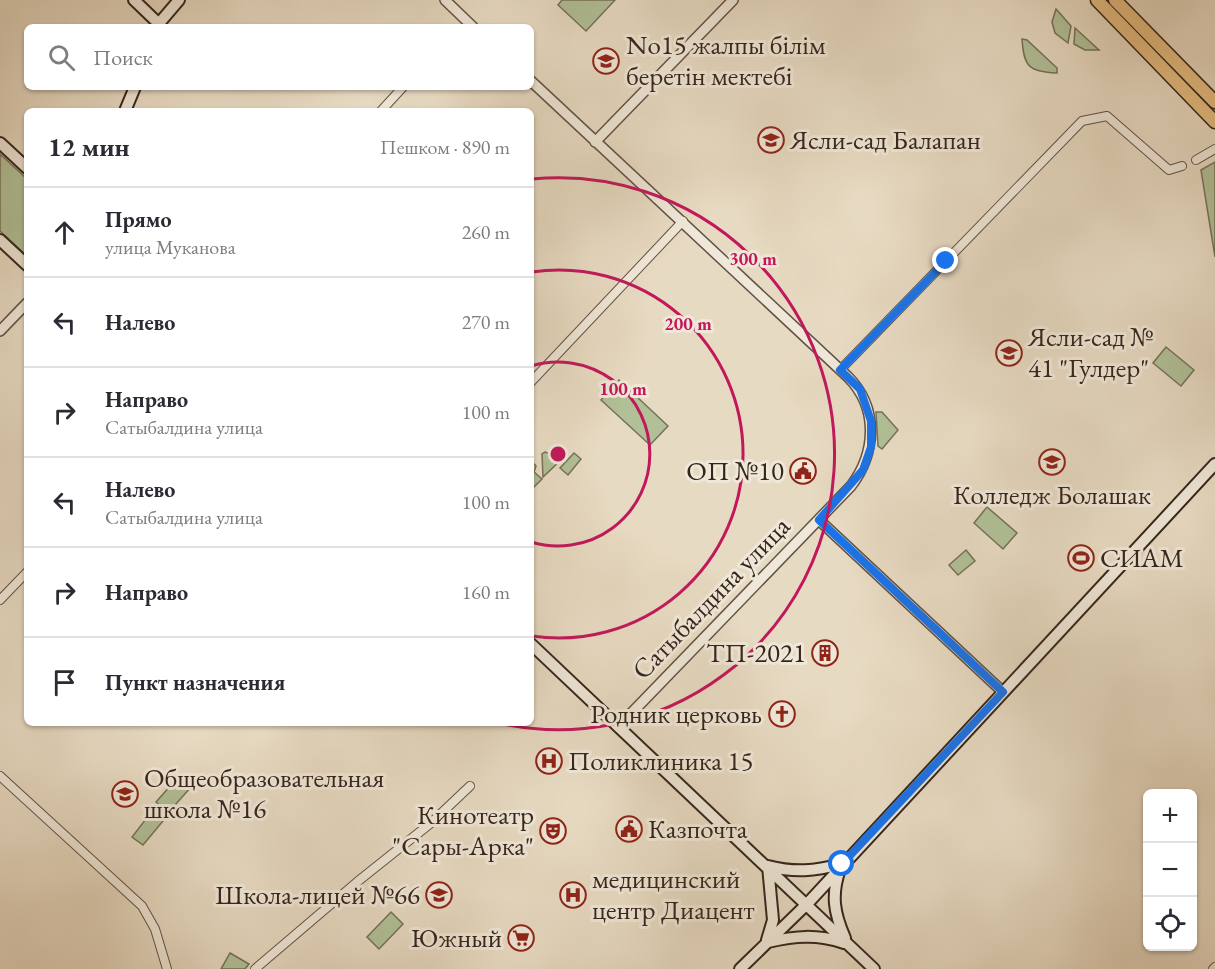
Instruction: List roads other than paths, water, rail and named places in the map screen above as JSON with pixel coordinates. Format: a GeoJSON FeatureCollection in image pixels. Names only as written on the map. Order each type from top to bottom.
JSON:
{"type":"FeatureCollection","features":[{"type":"Feature","properties":{"kind":"highway"},"geometry":{"type":"LineString","coordinates":[[1096,0],[1215,122]]}},
{"type":"Feature","properties":{"kind":"highway"},"geometry":{"type":"LineString","coordinates":[[1115,0],[1215,102]]}},
{"type":"Feature","properties":{"kind":"main road"},"geometry":{"type":"LineString","coordinates":[[134,0],[156,24]]}},
{"type":"Feature","properties":{"kind":"main road"},"geometry":{"type":"LineString","coordinates":[[158,24],[178,0]]}},
{"type":"Feature","properties":{"kind":"main road"},"geometry":{"type":"LineString","coordinates":[[126,108],[134,90]]}},
{"type":"Feature","properties":{"kind":"main road"},"geometry":{"type":"LineString","coordinates":[[0,143],[24,165]]}},
{"type":"Feature","properties":{"kind":"main road"},"geometry":{"type":"LineString","coordinates":[[0,240],[24,262]]}},
{"type":"Feature","properties":{"kind":"main road"},"geometry":{"type":"LineString","coordinates":[[740,969],[807,904],[1128,561],[1215,464]]}},
{"type":"Feature","properties":{"kind":"main road"},"geometry":{"type":"LineString","coordinates":[[534,647],[722,828],[768,866],[874,969]]}},
{"type":"Feature","properties":{"kind":"main road"},"geometry":{"type":"LineString","coordinates":[[768,866],[789,872],[812,872],[842,864]]}},
{"type":"Feature","properties":{"kind":"main road"},"geometry":{"type":"LineString","coordinates":[[842,864],[833,889],[838,922],[847,944]]}},
{"type":"Feature","properties":{"kind":"main road"},"geometry":{"type":"LineString","coordinates":[[766,943],[773,920],[768,866]]}},
{"type":"Feature","properties":{"kind":"main road"},"geometry":{"type":"LineString","coordinates":[[766,943],[791,937],[823,936],[847,944]]}},
{"type":"Feature","properties":{"kind":"street"},"geometry":{"type":"LineString","coordinates":[[446,0],[465,24]]}},
{"type":"Feature","properties":{"kind":"street"},"geometry":{"type":"LineString","coordinates":[[595,142],[733,0]]}},
{"type":"Feature","properties":{"kind":"street","name":"Сатыбалдина улица"},"geometry":{"type":"LineString","coordinates":[[534,84],[860,389],[871,421],[871,447],[863,470],[819,520],[618,727]]}},
{"type":"Feature","properties":{"kind":"street"},"geometry":{"type":"LineString","coordinates":[[384,108],[400,90]]}},
{"type":"Feature","properties":{"kind":"street"},"geometry":{"type":"LineString","coordinates":[[840,370],[1082,121],[1107,116],[1169,170],[1182,166]]}},
{"type":"Feature","properties":{"kind":"street"},"geometry":{"type":"LineString","coordinates":[[1196,160],[1215,149]]}},
{"type":"Feature","properties":{"kind":"street"},"geometry":{"type":"LineString","coordinates":[[534,379],[683,221]]}},
{"type":"Feature","properties":{"kind":"street"},"geometry":{"type":"LineString","coordinates":[[0,331],[24,306]]}},
{"type":"Feature","properties":{"kind":"street"},"geometry":{"type":"LineString","coordinates":[[819,520],[1003,692]]}},
{"type":"Feature","properties":{"kind":"street"},"geometry":{"type":"LineString","coordinates":[[0,600],[24,575]]}},
{"type":"Feature","properties":{"kind":"street"},"geometry":{"type":"LineString","coordinates":[[0,776],[142,906],[155,929],[167,969]]}},
{"type":"Feature","properties":{"kind":"street"},"geometry":{"type":"LineString","coordinates":[[255,969],[357,882],[431,823],[470,786]]}},
{"type":"Feature","properties":{"kind":"place","name":"No15 жалпы білім беретін мектебі"},"geometry":{"type":"Point","coordinates":[606,61]}},
{"type":"Feature","properties":{"kind":"place","name":"Ясли-сад Балапан"},"geometry":{"type":"Point","coordinates":[771,140]}},
{"type":"Feature","properties":{"kind":"place","name":"Ясли-сад № 41 \"Гулдер\""},"geometry":{"type":"Point","coordinates":[1009,353]}},
{"type":"Feature","properties":{"kind":"place","name":"Колледж Болашак"},"geometry":{"type":"Point","coordinates":[1052,462]}},
{"type":"Feature","properties":{"kind":"place","name":"ОП №10"},"geometry":{"type":"Point","coordinates":[803,471]}},
{"type":"Feature","properties":{"kind":"place","name":"СИАМ"},"geometry":{"type":"Point","coordinates":[1081,558]}},
{"type":"Feature","properties":{"kind":"place","name":"ТП-2021"},"geometry":{"type":"Point","coordinates":[825,653]}},
{"type":"Feature","properties":{"kind":"place","name":"Родник церковь"},"geometry":{"type":"Point","coordinates":[782,714]}},
{"type":"Feature","properties":{"kind":"place","name":"Поликлиника 15"},"geometry":{"type":"Point","coordinates":[549,761]}},
{"type":"Feature","properties":{"kind":"place","name":"Общеобразовательная школа №16"},"geometry":{"type":"Point","coordinates":[125,794]}},
{"type":"Feature","properties":{"kind":"place","name":"Казпочта"},"geometry":{"type":"Point","coordinates":[629,829]}},
{"type":"Feature","properties":{"kind":"place","name":"Кинотеатр \"Сары-Арка\""},"geometry":{"type":"Point","coordinates":[553,831]}},
{"type":"Feature","properties":{"kind":"place","name":"Школа-лицей №66"},"geometry":{"type":"Point","coordinates":[439,895]}},
{"type":"Feature","properties":{"kind":"place","name":"медицинский центр Диацент"},"geometry":{"type":"Point","coordinates":[573,895]}},
{"type":"Feature","properties":{"kind":"place","name":"Южный"},"geometry":{"type":"Point","coordinates":[521,938]}}]}
